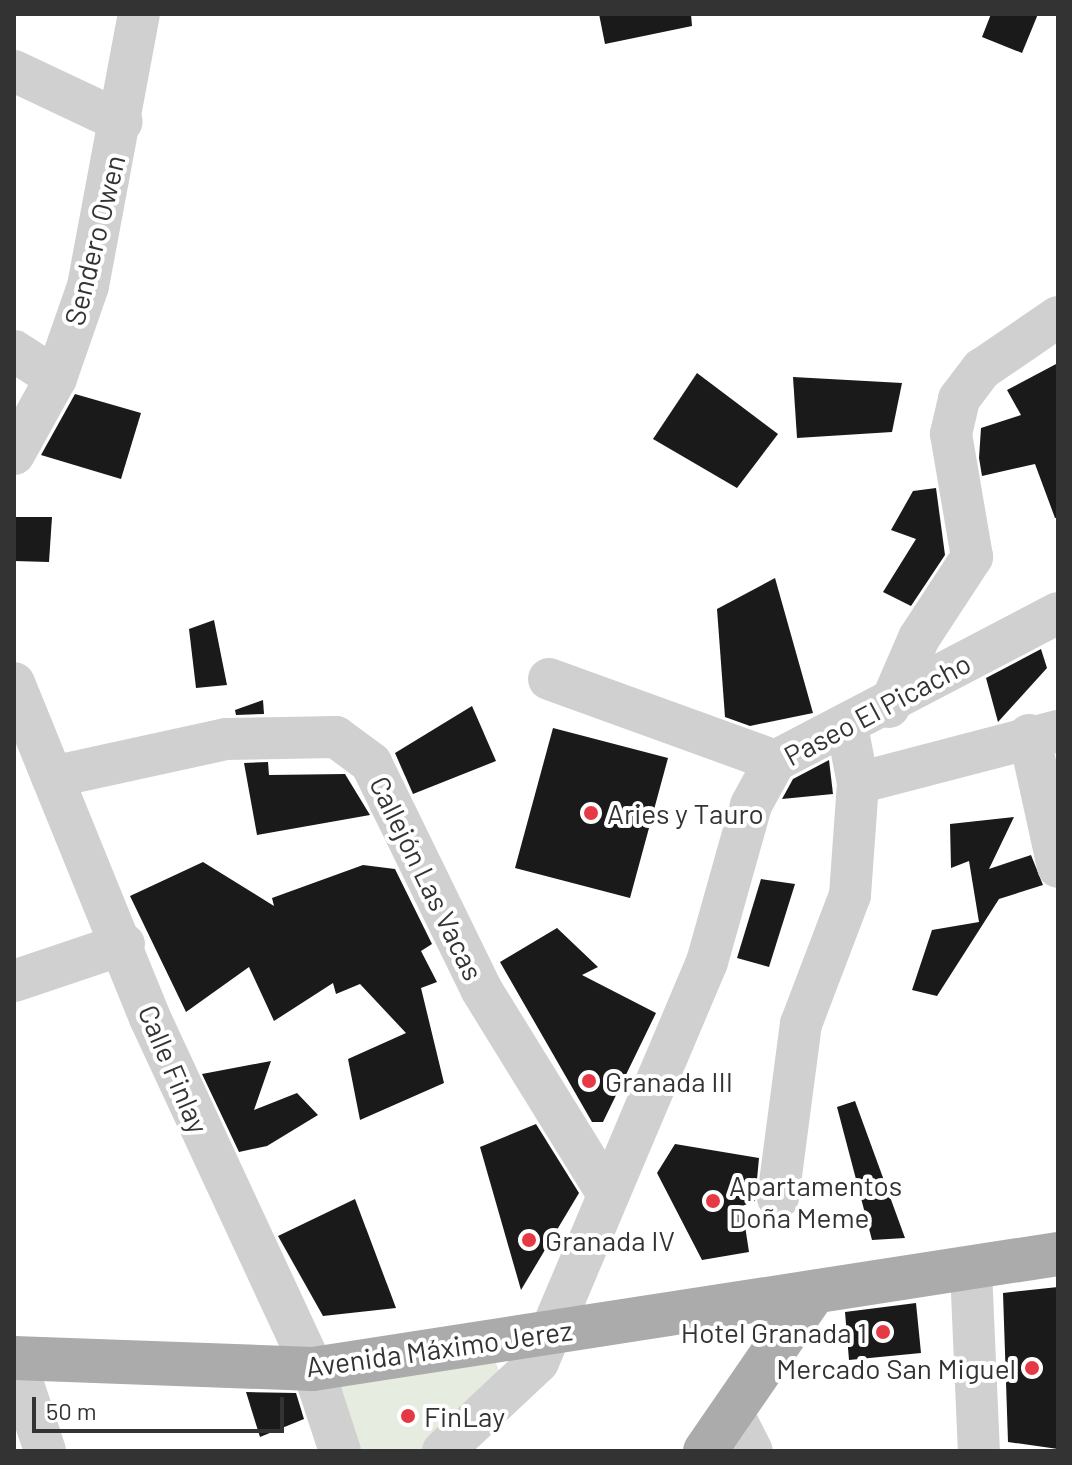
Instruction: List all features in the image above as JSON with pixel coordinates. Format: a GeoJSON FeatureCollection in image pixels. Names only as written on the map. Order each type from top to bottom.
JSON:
{"type":"FeatureCollection","features":[{"type":"Feature","properties":{"kind":"main road","name":"Avenida Máximo Jerez"},"geometry":{"type":"LineString","coordinates":[[14,1358],[313,1369],[971,1270],[1058,1254]]}},
{"type":"Feature","properties":{"kind":"main road"},"geometry":{"type":"LineString","coordinates":[[705,1451],[743,1434],[813,1294]]}},
{"type":"Feature","properties":{"kind":"street","name":"Sendero Owen"},"geometry":{"type":"LineString","coordinates":[[14,454],[56,378],[88,286],[122,122],[139,14]]}},
{"type":"Feature","properties":{"kind":"street"},"geometry":{"type":"LineString","coordinates":[[14,71],[122,122]]}},
{"type":"Feature","properties":{"kind":"street"},"geometry":{"type":"LineString","coordinates":[[889,707],[919,638],[972,557],[951,434],[959,399],[982,369],[1058,317]]}},
{"type":"Feature","properties":{"kind":"street"},"geometry":{"type":"LineString","coordinates":[[14,351],[56,378]]}},
{"type":"Feature","properties":{"kind":"street","name":"Paseo El Picacho"},"geometry":{"type":"LineString","coordinates":[[443,1451],[538,1362],[707,962],[751,805],[775,761],[889,707],[1058,613]]}},
{"type":"Feature","properties":{"kind":"street"},"geometry":{"type":"LineString","coordinates":[[549,679],[775,761]]}},
{"type":"Feature","properties":{"kind":"street","name":"Calle Finlay"},"geometry":{"type":"LineString","coordinates":[[14,683],[208,1150],[313,1369],[340,1451]]}},
{"type":"Feature","properties":{"kind":"street"},"geometry":{"type":"LineString","coordinates":[[778,1198],[801,1024],[850,895],[858,783],[847,727]]}},
{"type":"Feature","properties":{"kind":"street"},"geometry":{"type":"LineString","coordinates":[[858,783],[1043,733],[1058,867]]}},
{"type":"Feature","properties":{"kind":"street","name":"Callejón Las Vacas"},"geometry":{"type":"LineString","coordinates":[[52,777],[226,739],[336,737],[348,745],[371,763],[481,989],[607,1193]]}},
{"type":"Feature","properties":{"kind":"street"},"geometry":{"type":"LineString","coordinates":[[14,981],[124,944]]}},
{"type":"Feature","properties":{"kind":"street"},"geometry":{"type":"LineString","coordinates":[[971,1270],[979,1451]]}},
{"type":"Feature","properties":{"kind":"street"},"geometry":{"type":"LineString","coordinates":[[14,1358],[45,1451]]}},
{"type":"Feature","properties":{"kind":"shaded area"},"geometry":{"type":"Polygon","coordinates":[[[495,1361],[502,1377],[424,1451],[353,1451],[332,1383],[495,1361]]]}},
{"type":"Feature","properties":{"kind":"building"},"geometry":{"type":"Polygon","coordinates":[[[599,14],[691,14],[692,26],[605,44],[599,14]]]}},
{"type":"Feature","properties":{"kind":"building"},"geometry":{"type":"Polygon","coordinates":[[[991,14],[1038,14],[1022,53],[982,37],[991,14]]]}},
{"type":"Feature","properties":{"kind":"building"},"geometry":{"type":"Polygon","coordinates":[[[1058,363],[1058,518],[1055,518],[1035,464],[982,476],[979,458],[981,428],[1021,415],[1007,390],[1058,363]]]}},
{"type":"Feature","properties":{"kind":"building"},"geometry":{"type":"Polygon","coordinates":[[[697,373],[778,434],[737,488],[653,439],[697,373]]]}},
{"type":"Feature","properties":{"kind":"building"},"geometry":{"type":"Polygon","coordinates":[[[793,377],[902,383],[892,432],[797,438],[793,377]]]}},
{"type":"Feature","properties":{"kind":"building"},"geometry":{"type":"Polygon","coordinates":[[[75,394],[141,413],[121,479],[41,455],[75,394]]]}},
{"type":"Feature","properties":{"kind":"building"},"geometry":{"type":"Polygon","coordinates":[[[936,488],[945,555],[911,606],[883,592],[916,539],[891,530],[913,491],[936,488]]]}},
{"type":"Feature","properties":{"kind":"building"},"geometry":{"type":"Polygon","coordinates":[[[14,517],[52,517],[49,562],[14,561],[14,517]]]}},
{"type":"Feature","properties":{"kind":"building"},"geometry":{"type":"Polygon","coordinates":[[[775,578],[813,713],[750,726],[725,717],[717,609],[775,578]]]}},
{"type":"Feature","properties":{"kind":"building"},"geometry":{"type":"Polygon","coordinates":[[[214,620],[227,685],[196,688],[189,629],[214,620]]]}},
{"type":"Feature","properties":{"kind":"building"},"geometry":{"type":"Polygon","coordinates":[[[1041,649],[1047,668],[998,722],[986,678],[1041,649]]]}},
{"type":"Feature","properties":{"kind":"building"},"geometry":{"type":"Polygon","coordinates":[[[263,700],[264,714],[236,715],[235,710],[263,700]]]}},
{"type":"Feature","properties":{"kind":"building"},"geometry":{"type":"Polygon","coordinates":[[[472,706],[496,761],[413,794],[395,753],[472,706]]]}},
{"type":"Feature","properties":{"kind":"building","name":"Aries y Tauro"},"geometry":{"type":"Polygon","coordinates":[[[553,728],[668,758],[630,898],[515,868],[553,728]]]}},
{"type":"Feature","properties":{"kind":"building"},"geometry":{"type":"Polygon","coordinates":[[[829,760],[833,794],[782,799],[793,779],[829,760]]]}},
{"type":"Feature","properties":{"kind":"building"},"geometry":{"type":"Polygon","coordinates":[[[268,762],[269,775],[345,774],[370,815],[257,835],[244,763],[268,762]]]}},
{"type":"Feature","properties":{"kind":"building"},"geometry":{"type":"Polygon","coordinates":[[[1014,817],[989,869],[1031,855],[1043,885],[999,899],[937,996],[912,990],[932,930],[979,922],[969,861],[951,868],[950,824],[1014,817]]]}},
{"type":"Feature","properties":{"kind":"building"},"geometry":{"type":"Polygon","coordinates":[[[203,862],[274,906],[272,898],[363,865],[395,869],[432,944],[421,951],[437,982],[421,988],[444,1083],[360,1120],[348,1059],[406,1033],[360,984],[336,994],[333,983],[274,1021],[249,967],[186,1012],[130,896],[203,862]]]}},
{"type":"Feature","properties":{"kind":"building"},"geometry":{"type":"Polygon","coordinates":[[[761,879],[795,884],[769,967],[737,958],[761,879]]]}},
{"type":"Feature","properties":{"kind":"building"},"geometry":{"type":"Polygon","coordinates":[[[557,928],[598,967],[582,975],[656,1013],[603,1122],[592,1122],[500,962],[557,928]]]}},
{"type":"Feature","properties":{"kind":"building"},"geometry":{"type":"Polygon","coordinates":[[[271,1061],[254,1110],[297,1093],[318,1115],[267,1146],[239,1152],[202,1074],[271,1061]]]}},
{"type":"Feature","properties":{"kind":"building"},"geometry":{"type":"Polygon","coordinates":[[[855,1101],[905,1238],[872,1240],[837,1107],[855,1101]]]}},
{"type":"Feature","properties":{"kind":"building","name":"Granada IV"},"geometry":{"type":"Polygon","coordinates":[[[536,1124],[579,1193],[521,1290],[480,1147],[536,1124]]]}},
{"type":"Feature","properties":{"kind":"building","name":"Apartamentos Doña Meme"},"geometry":{"type":"Polygon","coordinates":[[[675,1144],[759,1158],[755,1201],[742,1206],[749,1252],[702,1260],[657,1173],[675,1144]]]}},
{"type":"Feature","properties":{"kind":"building"},"geometry":{"type":"Polygon","coordinates":[[[355,1199],[396,1308],[323,1316],[278,1236],[355,1199]]]}},
{"type":"Feature","properties":{"kind":"building","name":"Mercado San Miguel"},"geometry":{"type":"Polygon","coordinates":[[[1058,1287],[1058,1449],[1008,1442],[1003,1293],[1058,1287]]]}},
{"type":"Feature","properties":{"kind":"building","name":"Hotel Granada 1"},"geometry":{"type":"Polygon","coordinates":[[[916,1303],[921,1353],[849,1360],[845,1312],[916,1303]]]}},
{"type":"Feature","properties":{"kind":"building"},"geometry":{"type":"Polygon","coordinates":[[[246,1392],[296,1393],[304,1419],[260,1437],[246,1392]]]}},
{"type":"Feature","properties":{"kind":"place","name":"Aries y Tauro"},"geometry":{"type":"Point","coordinates":[591,813]}},
{"type":"Feature","properties":{"kind":"place","name":"Granada III"},"geometry":{"type":"Point","coordinates":[589,1081]}},
{"type":"Feature","properties":{"kind":"place","name":"Apartamentos Doña Meme"},"geometry":{"type":"Point","coordinates":[713,1201]}},
{"type":"Feature","properties":{"kind":"place","name":"Granada IV"},"geometry":{"type":"Point","coordinates":[529,1240]}},
{"type":"Feature","properties":{"kind":"place","name":"Hotel Granada 1"},"geometry":{"type":"Point","coordinates":[883,1332]}},
{"type":"Feature","properties":{"kind":"place","name":"Mercado San Miguel"},"geometry":{"type":"Point","coordinates":[1032,1368]}},
{"type":"Feature","properties":{"kind":"place","name":"FinLay"},"geometry":{"type":"Point","coordinates":[408,1416]}}]}
